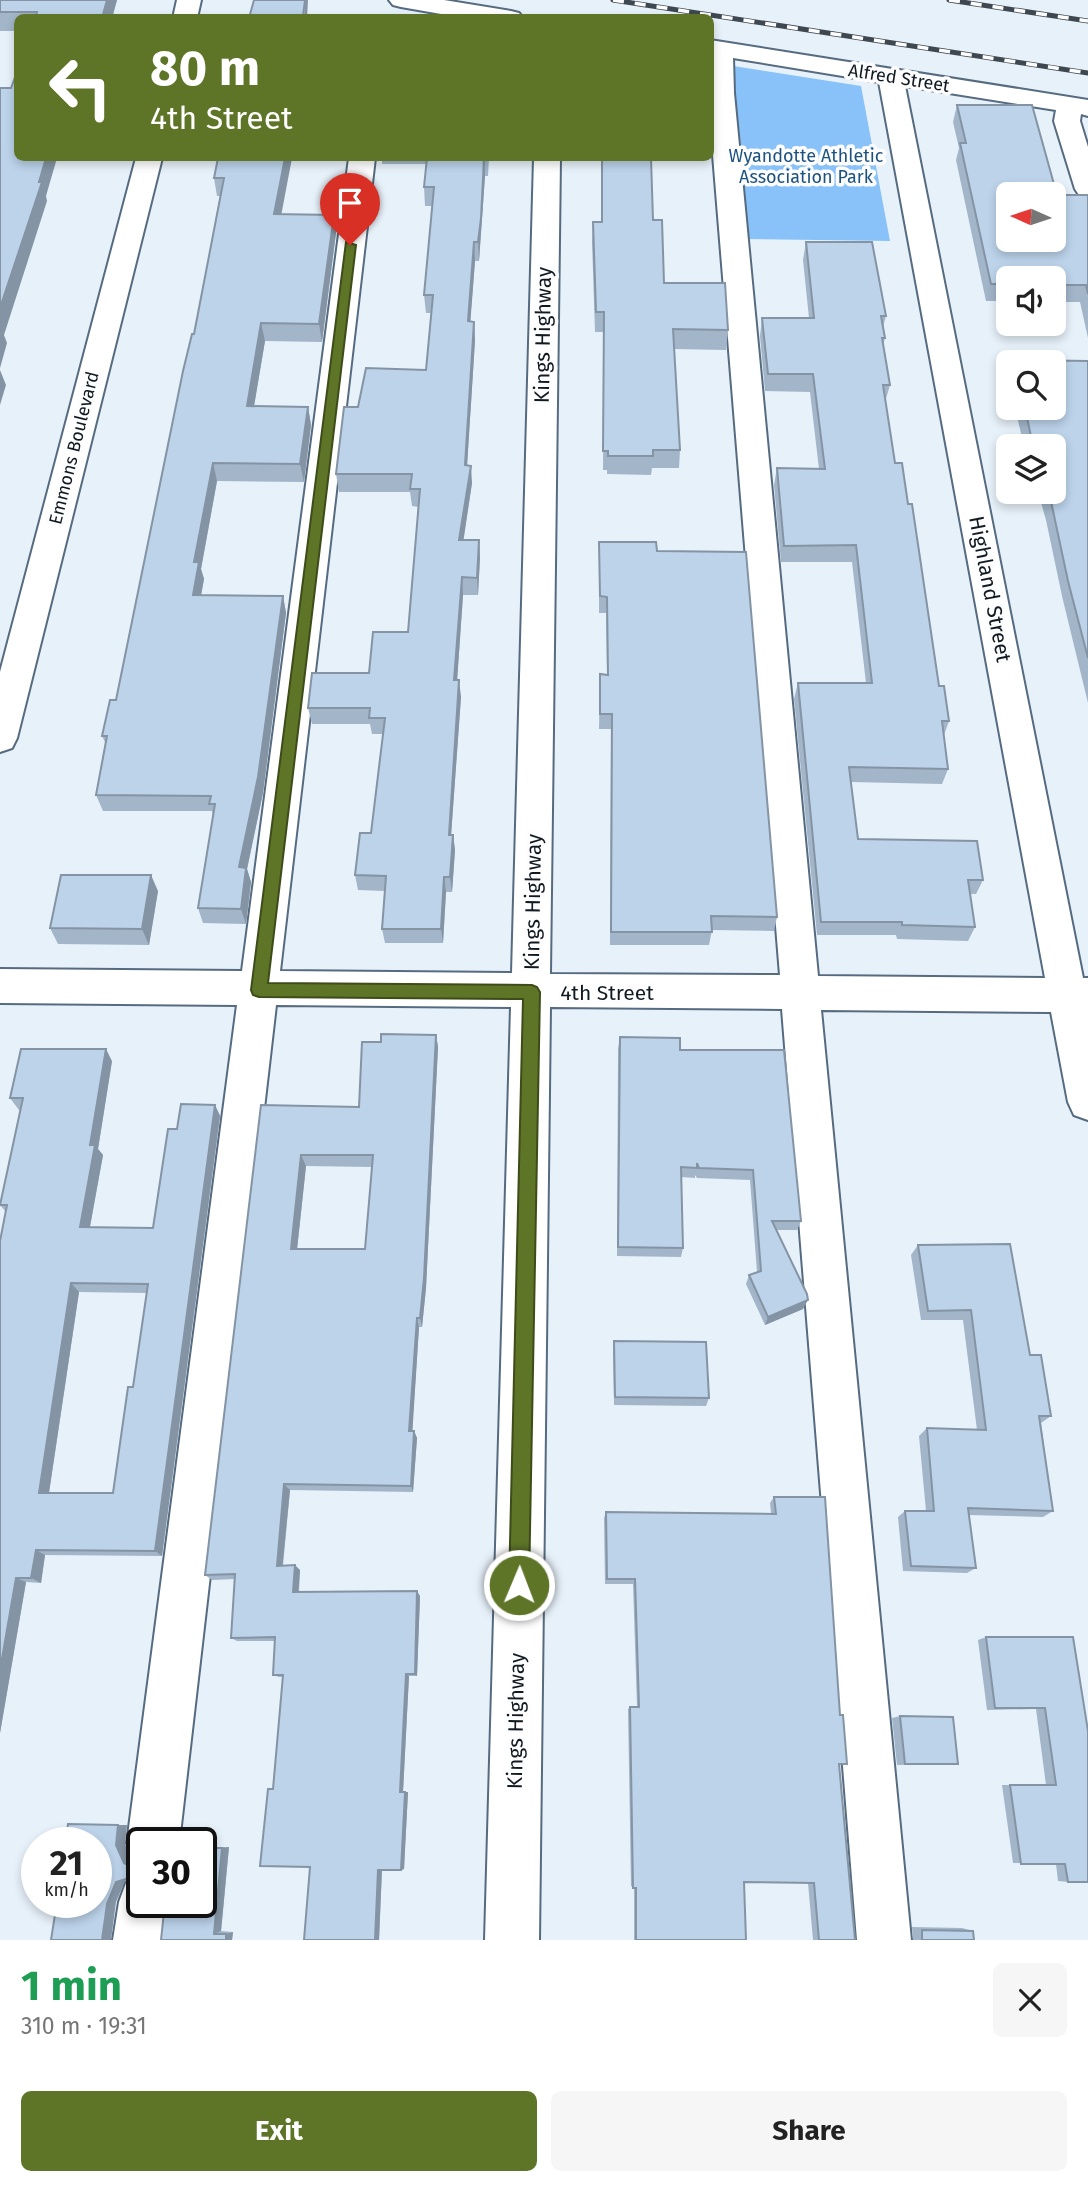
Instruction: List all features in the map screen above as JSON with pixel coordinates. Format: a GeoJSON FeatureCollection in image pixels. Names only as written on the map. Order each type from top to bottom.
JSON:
{"type":"FeatureCollection","features":[{"type":"Feature","properties":{"kind":"street"},"geometry":{"type":"LineString","coordinates":[[390,5],[474,14]]}},
{"type":"Feature","properties":{"kind":"street"},"geometry":{"type":"LineString","coordinates":[[716,48],[884,1940]]}},
{"type":"Feature","properties":{"kind":"street","name":"Alfred Street"},"geometry":{"type":"LineString","coordinates":[[716,48],[1079,107]]}},
{"type":"Feature","properties":{"kind":"street","name":"Highland Street"},"geometry":{"type":"LineString","coordinates":[[891,78],[1078,995],[1088,1102]]}},
{"type":"Feature","properties":{"kind":"street"},"geometry":{"type":"LineString","coordinates":[[1079,107],[1068,121],[1088,189]]}},
{"type":"Feature","properties":{"kind":"street","name":"Emmons Boulevard"},"geometry":{"type":"LineString","coordinates":[[0,738],[148,161]]}},
{"type":"Feature","properties":{"kind":"street"},"geometry":{"type":"LineString","coordinates":[[155,1827],[362,161]]}},
{"type":"Feature","properties":{"kind":"street","name":"Kings Highway"},"geometry":{"type":"LineString","coordinates":[[512,1940],[547,161]]}},
{"type":"Feature","properties":{"kind":"street","name":"4th Street"},"geometry":{"type":"LineString","coordinates":[[0,986],[1078,995]]}},
{"type":"Feature","properties":{"kind":"street"},"geometry":{"type":"LineString","coordinates":[[140,1940],[143,1918]]}},
{"type":"Feature","properties":{"kind":"green space","name":"Wyandotte Athletic Association Park"},"geometry":{"type":"Polygon","coordinates":[[[727,65],[861,86],[890,241],[742,239],[727,65]]]}},
{"type":"Feature","properties":{"kind":"building"},"geometry":{"type":"Polygon","coordinates":[[[0,0],[107,0],[103,14],[0,12],[0,0]]]}},
{"type":"Feature","properties":{"kind":"building"},"geometry":{"type":"Polygon","coordinates":[[[254,0],[305,0],[303,14],[250,14],[254,0]]]}},
{"type":"Feature","properties":{"kind":"building"},"geometry":{"type":"Polygon","coordinates":[[[14,80],[14,161],[45,161],[39,182],[42,182],[0,308],[0,88],[11,88],[14,80]]]}},
{"type":"Feature","properties":{"kind":"building"},"geometry":{"type":"Polygon","coordinates":[[[957,105],[1032,105],[1053,182],[996,182],[996,252],[1066,252],[1066,195],[1088,195],[1088,294],[1086,285],[1066,285],[1066,266],[996,266],[996,284],[991,284],[960,143],[966,143],[957,105]]]}},
{"type":"Feature","properties":{"kind":"building"},"geometry":{"type":"Polygon","coordinates":[[[217,161],[284,161],[274,214],[334,215],[319,324],[261,323],[247,406],[308,407],[300,464],[213,463],[194,562],[199,562],[193,595],[283,596],[258,777],[239,867],[246,868],[241,909],[198,908],[215,804],[209,804],[211,796],[96,795],[107,736],[102,736],[110,700],[116,700],[183,371],[194,334],[224,178],[214,178],[217,161]]]}},
{"type":"Feature","properties":{"kind":"building"},"geometry":{"type":"Polygon","coordinates":[[[427,161],[484,161],[481,218],[478,242],[474,242],[468,321],[474,322],[465,465],[471,466],[459,540],[479,540],[477,578],[462,577],[454,680],[459,680],[449,835],[453,835],[450,877],[444,877],[441,929],[382,929],[386,876],[355,875],[360,833],[371,833],[385,718],[369,718],[370,708],[308,708],[312,673],[369,673],[373,632],[408,632],[420,489],[410,489],[412,474],[336,474],[344,407],[358,407],[366,368],[426,370],[433,295],[424,295],[434,187],[424,187],[427,161]]]}},
{"type":"Feature","properties":{"kind":"building"},"geometry":{"type":"Polygon","coordinates":[[[602,161],[651,161],[653,220],[662,220],[664,283],[725,283],[728,330],[673,329],[680,450],[653,450],[653,456],[608,456],[608,451],[603,451],[604,312],[596,312],[593,222],[602,222],[602,161]]]}},
{"type":"Feature","properties":{"kind":"building"},"geometry":{"type":"Polygon","coordinates":[[[806,242],[872,242],[886,316],[881,316],[885,338],[882,338],[890,385],[883,385],[895,463],[902,463],[908,504],[912,504],[939,686],[944,686],[949,721],[942,721],[948,769],[849,767],[858,839],[977,841],[983,880],[968,880],[975,927],[902,925],[902,922],[821,922],[798,683],[872,683],[856,545],[784,546],[777,468],[825,469],[813,374],[768,374],[762,318],[814,318],[806,242]]]}},
{"type":"Feature","properties":{"kind":"building"},"geometry":{"type":"Polygon","coordinates":[[[1066,361],[1088,361],[1088,658],[1052,504],[1066,504],[1066,434],[1030,434],[1028,420],[1066,420],[1066,361]]]}},
{"type":"Feature","properties":{"kind":"building"},"geometry":{"type":"Polygon","coordinates":[[[599,542],[656,542],[657,551],[746,552],[777,917],[711,916],[712,932],[611,932],[612,714],[600,714],[600,674],[608,675],[607,597],[600,596],[599,542]]]}},
{"type":"Feature","properties":{"kind":"building"},"geometry":{"type":"Polygon","coordinates":[[[61,875],[151,875],[142,929],[50,928],[61,875]]]}},
{"type":"Feature","properties":{"kind":"building"},"geometry":{"type":"Polygon","coordinates":[[[381,1034],[436,1035],[424,1278],[420,1318],[417,1318],[409,1431],[414,1431],[411,1486],[284,1484],[277,1566],[295,1565],[293,1592],[417,1591],[415,1674],[406,1674],[400,1792],[405,1792],[401,1870],[378,1870],[375,1940],[304,1940],[310,1867],[260,1866],[268,1789],[273,1789],[283,1675],[273,1675],[275,1637],[231,1638],[235,1574],[205,1575],[261,1105],[359,1107],[362,1042],[381,1042],[381,1034]],[[301,1155],[291,1249],[365,1249],[373,1155],[301,1155]]]}},
{"type":"Feature","properties":{"kind":"building"},"geometry":{"type":"Polygon","coordinates":[[[620,1037],[680,1038],[680,1050],[784,1050],[801,1221],[772,1221],[808,1300],[768,1317],[749,1275],[761,1271],[753,1170],[699,1168],[697,1163],[697,1168],[681,1167],[683,1248],[618,1247],[620,1037]]]}},
{"type":"Feature","properties":{"kind":"building"},"geometry":{"type":"Polygon","coordinates":[[[21,1049],[106,1049],[90,1145],[95,1145],[80,1227],[153,1228],[168,1129],[177,1129],[181,1104],[215,1105],[155,1551],[36,1550],[31,1578],[16,1578],[0,1670],[0,1241],[7,1205],[0,1205],[23,1098],[10,1098],[21,1049]],[[71,1283],[39,1493],[113,1493],[128,1387],[133,1387],[148,1284],[71,1283]]]}},
{"type":"Feature","properties":{"kind":"building"},"geometry":{"type":"Polygon","coordinates":[[[1010,1244],[1030,1355],[1041,1355],[1051,1416],[1039,1416],[1053,1511],[968,1508],[976,1568],[911,1566],[905,1511],[934,1511],[927,1428],[986,1430],[971,1310],[928,1311],[918,1245],[1010,1244]]]}},
{"type":"Feature","properties":{"kind":"building"},"geometry":{"type":"Polygon","coordinates":[[[614,1341],[706,1342],[709,1398],[615,1397],[614,1341]]]}},
{"type":"Feature","properties":{"kind":"building"},"geometry":{"type":"Polygon","coordinates":[[[774,1497],[825,1497],[840,1715],[843,1715],[847,1764],[839,1764],[855,1940],[819,1940],[814,1883],[744,1882],[746,1940],[636,1940],[630,1707],[639,1707],[635,1579],[607,1579],[606,1512],[776,1514],[774,1497]]]}},
{"type":"Feature","properties":{"kind":"building"},"geometry":{"type":"Polygon","coordinates":[[[986,1637],[1073,1637],[1088,1731],[1088,1882],[1068,1882],[1065,1864],[1021,1864],[1010,1785],[1056,1785],[1045,1708],[995,1708],[986,1637]]]}},
{"type":"Feature","properties":{"kind":"building"},"geometry":{"type":"Polygon","coordinates":[[[900,1716],[953,1717],[958,1764],[905,1764],[900,1716]]]}},
{"type":"Feature","properties":{"kind":"building"},"geometry":{"type":"Polygon","coordinates":[[[68,1824],[118,1825],[116,1845],[126,1864],[126,1879],[116,1882],[112,1892],[112,1827],[68,1827],[68,1824]]]}},
{"type":"Feature","properties":{"kind":"building"},"geometry":{"type":"Polygon","coordinates":[[[217,1848],[222,1848],[217,1902],[217,1848]]]}},
{"type":"Feature","properties":{"kind":"building"},"geometry":{"type":"Polygon","coordinates":[[[54,1918],[105,1918],[102,1940],[51,1940],[54,1918]]]}},
{"type":"Feature","properties":{"kind":"building"},"geometry":{"type":"Polygon","coordinates":[[[163,1918],[215,1918],[214,1934],[226,1934],[226,1940],[161,1940],[163,1918]]]}},
{"type":"Feature","properties":{"kind":"building"},"geometry":{"type":"Polygon","coordinates":[[[922,1930],[973,1931],[974,1940],[922,1940],[922,1930]]]}},
{"type":"Feature","properties":{"kind":"railway"},"geometry":{"type":"LineString","coordinates":[[613,0],[704,14]]}},
{"type":"Feature","properties":{"kind":"railway"},"geometry":{"type":"LineString","coordinates":[[949,0],[1088,21]]}},
{"type":"Feature","properties":{"kind":"railway"},"geometry":{"type":"LineString","coordinates":[[714,16],[1088,73]]}},
{"type":"Feature","properties":{"kind":"route"},"geometry":{"type":"LineString","coordinates":[[350,245],[259,990],[532,992],[519,1585]]}}]}
